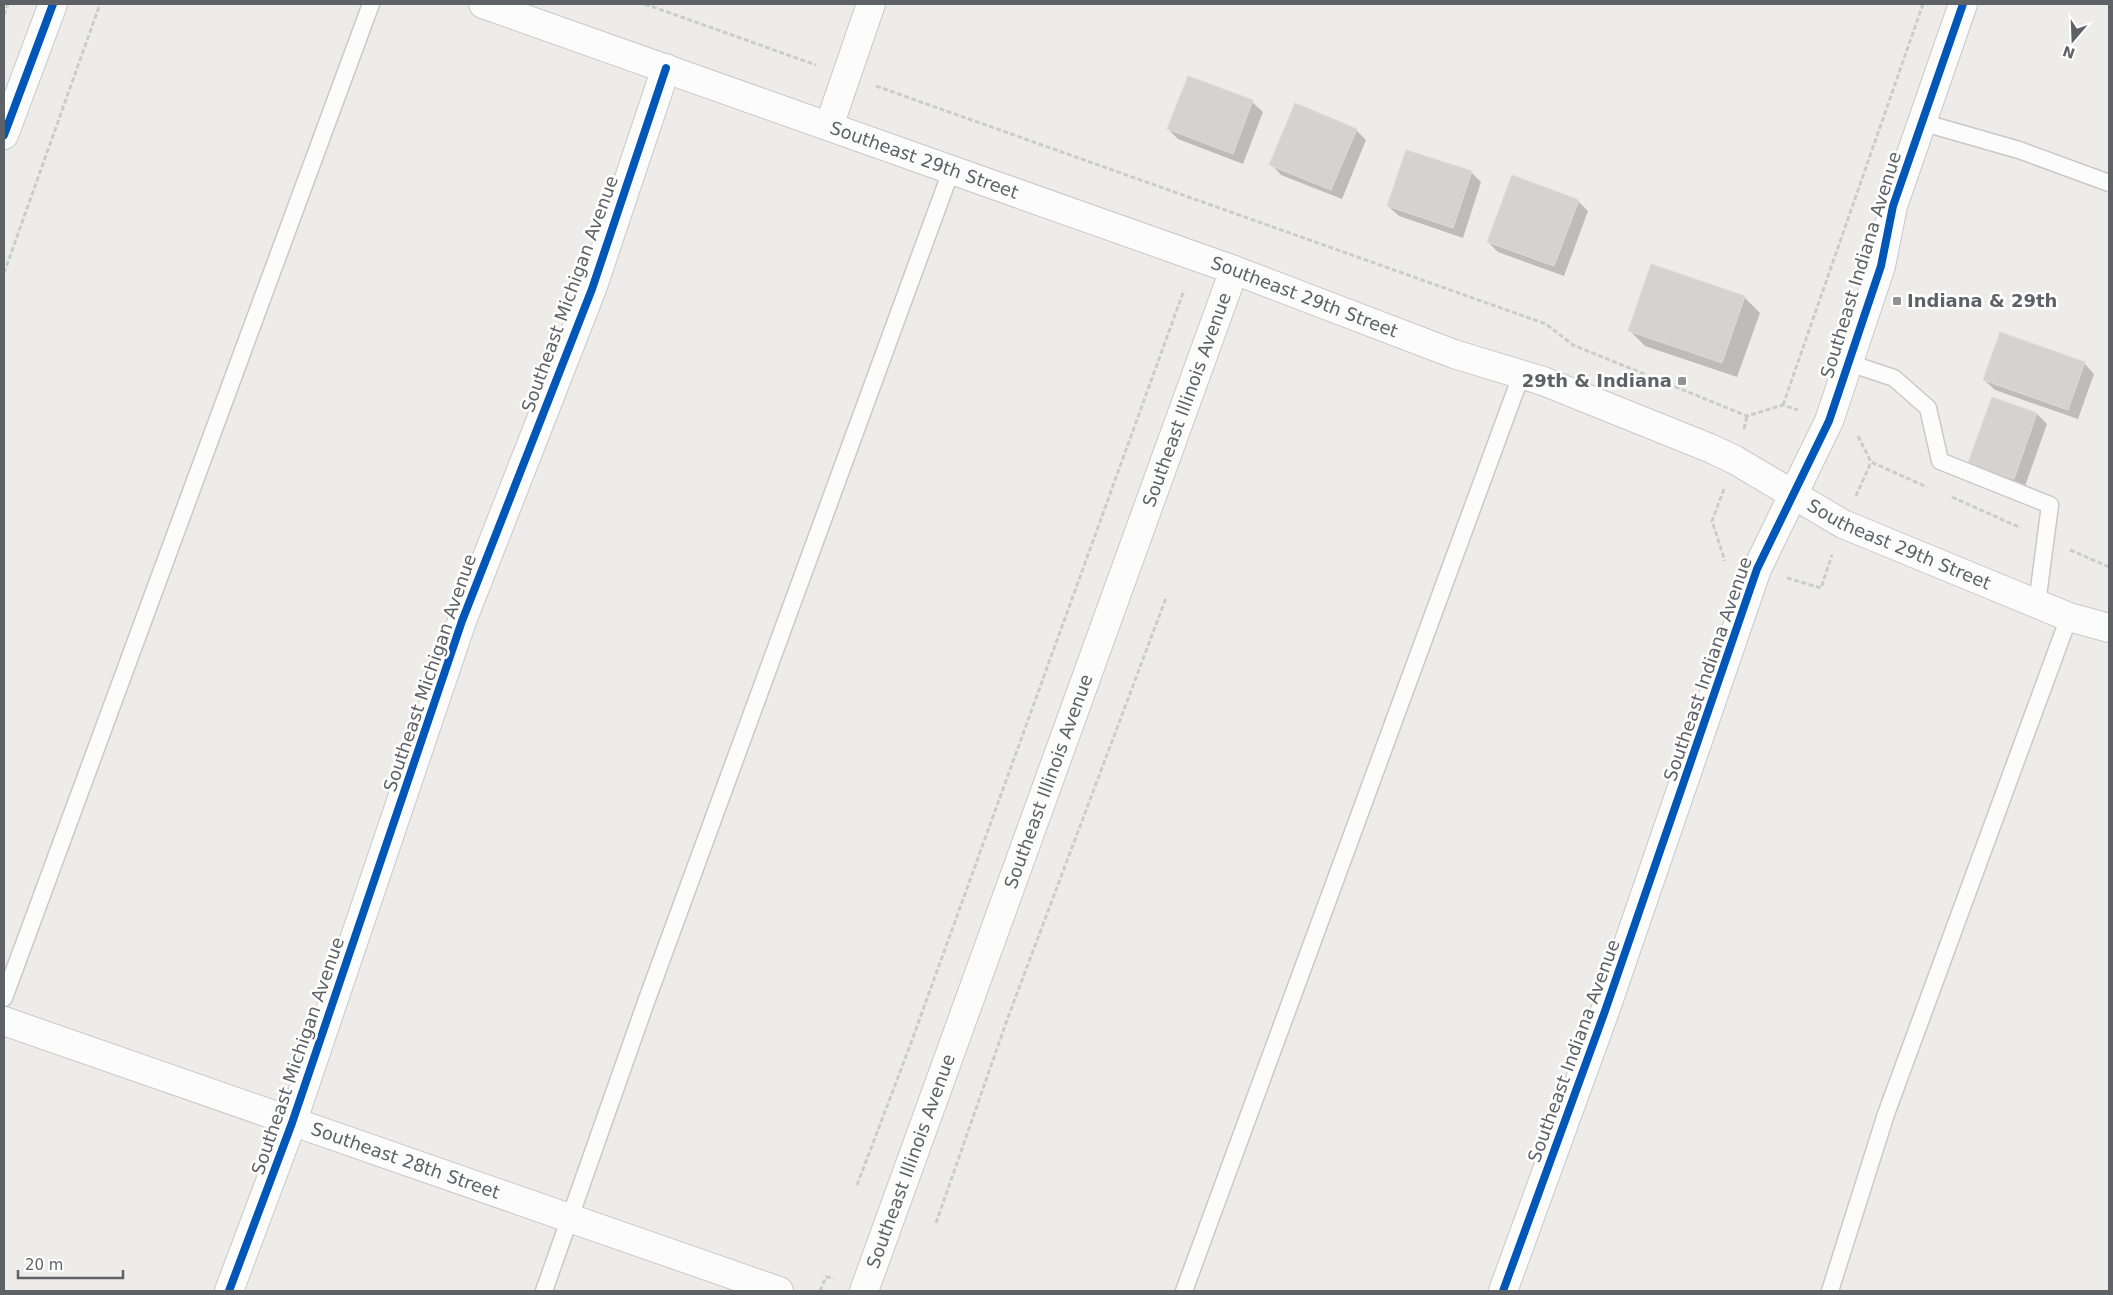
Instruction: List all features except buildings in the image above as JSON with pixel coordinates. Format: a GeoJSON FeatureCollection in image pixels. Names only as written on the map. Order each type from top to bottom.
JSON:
{"type":"FeatureCollection","features":[{"type":"Feature","properties":{"kind":"street"},"geometry":{"type":"LineString","coordinates":[[4,136],[53,4]]}},
{"type":"Feature","properties":{"kind":"street","name":"Southeast 29th Street"},"geometry":{"type":"LineString","coordinates":[[483,4],[1234,270],[1454,354],[1522,373],[1712,449],[1843,524],[2069,617],[2109,628]]}},
{"type":"Feature","properties":{"kind":"street"},"geometry":{"type":"LineString","coordinates":[[829,126],[871,4]]}},
{"type":"Feature","properties":{"kind":"street","name":"Southeast Indiana Avenue"},"geometry":{"type":"LineString","coordinates":[[1503,1291],[1605,1011],[1757,569],[1829,421],[1881,266],[1893,206],[1920,122],[1963,4]]}},
{"type":"Feature","properties":{"kind":"street","name":"Southeast Michigan Avenue"},"geometry":{"type":"LineString","coordinates":[[229,1291],[292,1123],[462,621],[592,289],[666,68]]}},
{"type":"Feature","properties":{"kind":"street","name":"Southeast Illinois Avenue"},"geometry":{"type":"LineString","coordinates":[[864,1291],[1234,270]]}},
{"type":"Feature","properties":{"kind":"street","name":"Southeast 28th Street"},"geometry":{"type":"LineString","coordinates":[[4,1021],[570,1220],[779,1291]]}},
{"type":"Feature","properties":{"kind":"lane"},"geometry":{"type":"LineString","coordinates":[[4,998],[371,4]]}},
{"type":"Feature","properties":{"kind":"lane"},"geometry":{"type":"LineString","coordinates":[[1920,122],[2019,150],[2109,184]]}},
{"type":"Feature","properties":{"kind":"lane"},"geometry":{"type":"LineString","coordinates":[[544,1291],[646,1002],[951,171]]}},
{"type":"Feature","properties":{"kind":"lane"},"geometry":{"type":"LineString","coordinates":[[1849,363],[1894,378],[1928,408],[1940,461],[2050,505],[2037,604]]}},
{"type":"Feature","properties":{"kind":"lane"},"geometry":{"type":"LineString","coordinates":[[1184,1291],[1522,373]]}},
{"type":"Feature","properties":{"kind":"lane"},"geometry":{"type":"LineString","coordinates":[[1830,1291],[1886,1114],[2069,617]]}},
{"type":"Feature","properties":{"kind":"path"},"geometry":{"type":"LineString","coordinates":[[4,15],[8,4]]}},
{"type":"Feature","properties":{"kind":"path"},"geometry":{"type":"LineString","coordinates":[[4,273],[100,4]]}},
{"type":"Feature","properties":{"kind":"path"},"geometry":{"type":"LineString","coordinates":[[645,4],[1546,324],[1573,345],[1747,416],[1783,405],[1829,421],[1855,431],[1871,462],[1934,490]]}},
{"type":"Feature","properties":{"kind":"path"},"geometry":{"type":"LineString","coordinates":[[1783,405],[1923,4]]}},
{"type":"Feature","properties":{"kind":"path"},"geometry":{"type":"LineString","coordinates":[[857,1185],[908,1051],[1184,290]]}},
{"type":"Feature","properties":{"kind":"path"},"geometry":{"type":"LineString","coordinates":[[1944,493],[2109,567]]}},
{"type":"Feature","properties":{"kind":"path"},"geometry":{"type":"LineString","coordinates":[[936,1223],[1007,1020],[1166,598]]}},
{"type":"Feature","properties":{"kind":"path"},"geometry":{"type":"LineString","coordinates":[[820,1291],[826,1277]]}},
{"type":"Feature","properties":{"kind":"cycle path"},"geometry":{"type":"LineString","coordinates":[[4,135],[53,4]]}},
{"type":"Feature","properties":{"kind":"cycle path"},"geometry":{"type":"LineString","coordinates":[[1503,1291],[1605,1011],[1757,569],[1829,421],[1881,266],[1893,206],[1963,4]]}},
{"type":"Feature","properties":{"kind":"cycle path"},"geometry":{"type":"LineString","coordinates":[[229,1291],[292,1123],[462,621],[592,289],[666,68]]}},
{"type":"Feature","properties":{"kind":"place","name":"Indiana & 29th"},"geometry":{"type":"Point","coordinates":[1897,301]}},
{"type":"Feature","properties":{"kind":"place","name":"29th & Indiana"},"geometry":{"type":"Point","coordinates":[1682,381]}}]}
